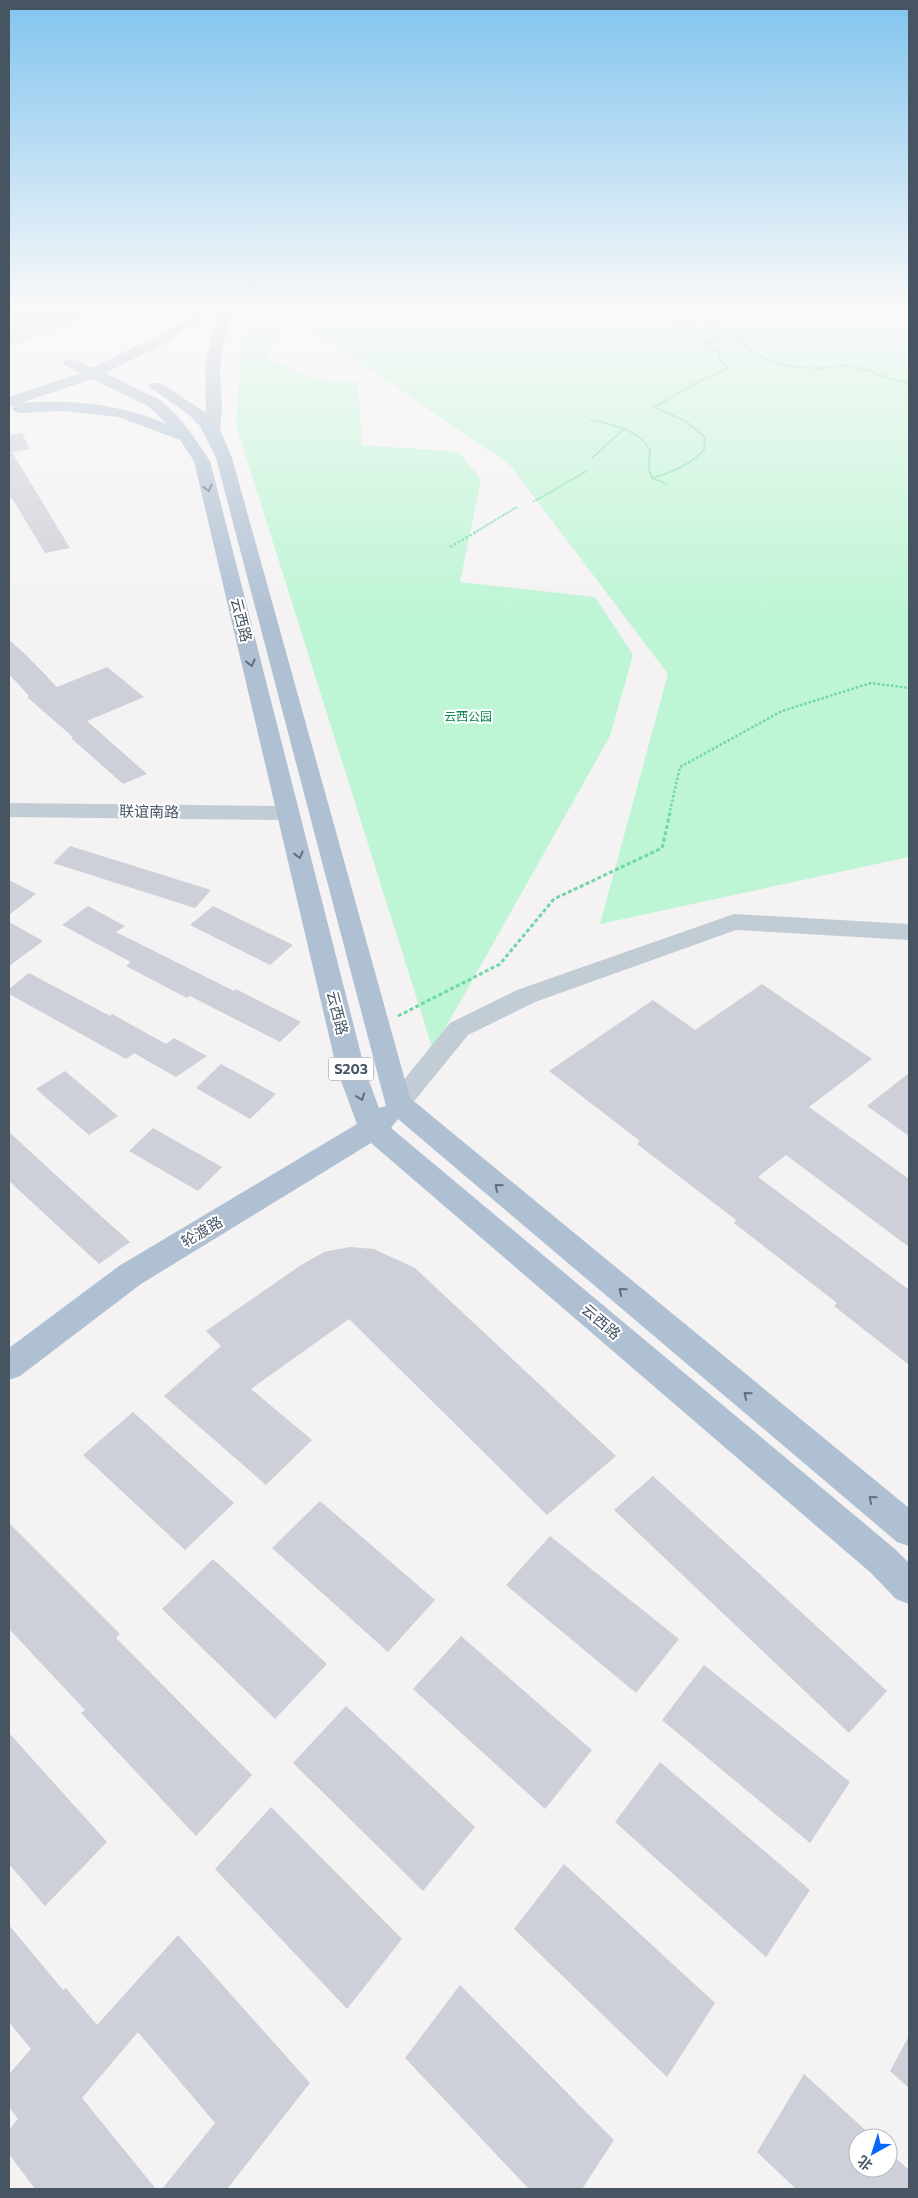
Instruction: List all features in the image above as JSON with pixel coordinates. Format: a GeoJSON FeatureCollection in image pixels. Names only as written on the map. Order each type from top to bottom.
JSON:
{"type":"FeatureCollection","features":[{"type":"Feature","properties":{"kind":"main road"},"geometry":{"type":"LineString","coordinates":[[118,413],[154,424],[186,438]]}},
{"type":"Feature","properties":{"kind":"main road","name":"云西路"},"geometry":{"type":"LineString","coordinates":[[167,413],[172,417],[202,461],[351,1070],[373,1128],[882,1561],[909,1587]]}},
{"type":"Feature","properties":{"kind":"main road","name":"云西路"},"geometry":{"type":"LineString","coordinates":[[194,413],[212,430],[224,458],[398,1103]]}},
{"type":"Feature","properties":{"kind":"main road","name":"云西路"},"geometry":{"type":"LineString","coordinates":[[212,430],[214,413]]}},
{"type":"Feature","properties":{"kind":"main road"},"geometry":{"type":"LineString","coordinates":[[398,1103],[909,1530]]}},
{"type":"Feature","properties":{"kind":"main road","name":"轮渡路"},"geometry":{"type":"LineString","coordinates":[[9,1366],[130,1275],[373,1128],[398,1103]]}},
{"type":"Feature","properties":{"kind":"street","name":"联谊南路"},"geometry":{"type":"LineString","coordinates":[[9,810],[288,813]]}},
{"type":"Feature","properties":{"kind":"street"},"geometry":{"type":"LineString","coordinates":[[398,1103],[460,1029],[526,996],[734,922],[909,932]]}},
{"type":"Feature","properties":{"kind":"path"},"geometry":{"type":"LineString","coordinates":[[652,478],[683,466],[696,459],[704,450],[705,437],[695,428],[665,413]]}},
{"type":"Feature","properties":{"kind":"path"},"geometry":{"type":"LineString","coordinates":[[590,420],[625,428],[637,436],[650,449],[648,462],[652,478]]}},
{"type":"Feature","properties":{"kind":"path"},"geometry":{"type":"LineString","coordinates":[[592,458],[625,428]]}},
{"type":"Feature","properties":{"kind":"path"},"geometry":{"type":"LineString","coordinates":[[533,502],[587,471]]}},
{"type":"Feature","properties":{"kind":"path"},"geometry":{"type":"LineString","coordinates":[[652,478],[667,484]]}},
{"type":"Feature","properties":{"kind":"path"},"geometry":{"type":"LineString","coordinates":[[450,548],[517,506]]}},
{"type":"Feature","properties":{"kind":"path"},"geometry":{"type":"LineString","coordinates":[[377,1027],[500,964],[554,899],[662,848],[680,767],[782,711],[871,684],[909,688]]}},
{"type":"Feature","properties":{"kind":"green space","name":"云西公园"},"geometry":{"type":"Polygon","coordinates":[[[237,413],[360,413],[362,445],[459,452],[481,480],[460,582],[595,597],[633,655],[610,736],[433,1050],[236,425],[237,413]]]}},
{"type":"Feature","properties":{"kind":"green space"},"geometry":{"type":"Polygon","coordinates":[[[434,413],[909,413],[909,857],[600,924],[668,674],[510,465],[434,413]]]}},
{"type":"Feature","properties":{"kind":"building"},"geometry":{"type":"Polygon","coordinates":[[[22,433],[30,449],[12,452],[70,548],[45,553],[12,498],[9,498],[9,435],[22,433]]]}},
{"type":"Feature","properties":{"kind":"building"},"geometry":{"type":"Polygon","coordinates":[[[9,640],[57,687],[107,667],[144,697],[87,721],[147,774],[123,784],[27,697],[29,696],[9,674],[9,640]]]}},
{"type":"Feature","properties":{"kind":"building"},"geometry":{"type":"Polygon","coordinates":[[[70,846],[211,890],[195,908],[53,863],[70,846]]]}},
{"type":"Feature","properties":{"kind":"building"},"geometry":{"type":"Polygon","coordinates":[[[9,880],[36,894],[9,915],[9,880]]]}},
{"type":"Feature","properties":{"kind":"building"},"geometry":{"type":"Polygon","coordinates":[[[88,906],[125,926],[116,932],[301,1022],[280,1042],[190,996],[187,998],[126,966],[131,962],[62,925],[88,906]]]}},
{"type":"Feature","properties":{"kind":"building"},"geometry":{"type":"Polygon","coordinates":[[[213,906],[293,945],[270,965],[190,925],[213,906]]]}},
{"type":"Feature","properties":{"kind":"building"},"geometry":{"type":"Polygon","coordinates":[[[9,922],[43,941],[9,966],[9,922]]]}},
{"type":"Feature","properties":{"kind":"building"},"geometry":{"type":"Polygon","coordinates":[[[29,973],[110,1016],[112,1014],[166,1044],[174,1038],[207,1056],[176,1077],[134,1053],[126,1059],[9,994],[9,989],[29,973]]]}},
{"type":"Feature","properties":{"kind":"building"},"geometry":{"type":"Polygon","coordinates":[[[762,984],[872,1059],[809,1107],[909,1179],[909,1247],[786,1155],[758,1177],[909,1290],[909,1365],[834,1306],[837,1303],[734,1223],[736,1220],[637,1144],[640,1141],[549,1071],[653,1000],[695,1030],[762,984]]]}},
{"type":"Feature","properties":{"kind":"building"},"geometry":{"type":"Polygon","coordinates":[[[221,1064],[276,1094],[250,1119],[196,1088],[221,1064]]]}},
{"type":"Feature","properties":{"kind":"building"},"geometry":{"type":"Polygon","coordinates":[[[65,1071],[118,1116],[89,1135],[36,1089],[65,1071]]]}},
{"type":"Feature","properties":{"kind":"building"},"geometry":{"type":"Polygon","coordinates":[[[909,1073],[909,1136],[867,1106],[909,1073]]]}},
{"type":"Feature","properties":{"kind":"building"},"geometry":{"type":"Polygon","coordinates":[[[153,1128],[222,1167],[198,1191],[129,1151],[153,1128]]]}},
{"type":"Feature","properties":{"kind":"building"},"geometry":{"type":"Polygon","coordinates":[[[9,1132],[130,1242],[99,1264],[9,1181],[9,1132]]]}},
{"type":"Feature","properties":{"kind":"building"},"geometry":{"type":"Polygon","coordinates":[[[350,1247],[374,1249],[415,1268],[616,1456],[547,1515],[349,1319],[251,1389],[312,1440],[266,1485],[164,1396],[221,1346],[206,1331],[301,1265],[324,1252],[350,1247]]]}},
{"type":"Feature","properties":{"kind":"building"},"geometry":{"type":"Polygon","coordinates":[[[133,1412],[234,1503],[185,1550],[83,1455],[133,1412]]]}},
{"type":"Feature","properties":{"kind":"building"},"geometry":{"type":"Polygon","coordinates":[[[653,1476],[887,1691],[849,1733],[614,1510],[653,1476]]]}},
{"type":"Feature","properties":{"kind":"building"},"geometry":{"type":"Polygon","coordinates":[[[320,1501],[435,1600],[388,1652],[272,1548],[320,1501]]]}},
{"type":"Feature","properties":{"kind":"building"},"geometry":{"type":"Polygon","coordinates":[[[9,1523],[120,1634],[116,1638],[252,1775],[196,1836],[81,1713],[85,1710],[9,1629],[9,1523]]]}},
{"type":"Feature","properties":{"kind":"building"},"geometry":{"type":"Polygon","coordinates":[[[550,1536],[679,1639],[636,1693],[506,1585],[550,1536]]]}},
{"type":"Feature","properties":{"kind":"building"},"geometry":{"type":"Polygon","coordinates":[[[213,1559],[327,1664],[275,1719],[162,1609],[213,1559]]]}},
{"type":"Feature","properties":{"kind":"building"},"geometry":{"type":"Polygon","coordinates":[[[461,1636],[592,1750],[545,1809],[413,1689],[461,1636]]]}},
{"type":"Feature","properties":{"kind":"building"},"geometry":{"type":"Polygon","coordinates":[[[704,1665],[850,1782],[810,1843],[662,1720],[704,1665]]]}},
{"type":"Feature","properties":{"kind":"building"},"geometry":{"type":"Polygon","coordinates":[[[346,1706],[475,1827],[423,1891],[293,1763],[346,1706]]]}},
{"type":"Feature","properties":{"kind":"building"},"geometry":{"type":"Polygon","coordinates":[[[9,1733],[107,1842],[45,1906],[9,1864],[9,1733]]]}},
{"type":"Feature","properties":{"kind":"building"},"geometry":{"type":"Polygon","coordinates":[[[660,1762],[810,1890],[766,1957],[615,1822],[660,1762]]]}},
{"type":"Feature","properties":{"kind":"building"},"geometry":{"type":"Polygon","coordinates":[[[271,1807],[402,1939],[347,2009],[215,1869],[271,1807]]]}},
{"type":"Feature","properties":{"kind":"building"},"geometry":{"type":"Polygon","coordinates":[[[564,1864],[715,2003],[667,2077],[514,1929],[564,1864]]]}},
{"type":"Feature","properties":{"kind":"building"},"geometry":{"type":"Polygon","coordinates":[[[9,1925],[63,1990],[66,1988],[97,2025],[178,1935],[310,2083],[227,2189],[162,2189],[215,2123],[138,2032],[82,2098],[156,2189],[35,2189],[9,2154],[9,2130],[18,2119],[9,2107],[9,2074],[31,2049],[9,2022],[9,1925]]]}},
{"type":"Feature","properties":{"kind":"building"},"geometry":{"type":"Polygon","coordinates":[[[460,1985],[614,2140],[582,2189],[529,2189],[405,2058],[460,1985]]]}},
{"type":"Feature","properties":{"kind":"building"},"geometry":{"type":"Polygon","coordinates":[[[909,2036],[909,2088],[890,2071],[909,2036]]]}},
{"type":"Feature","properties":{"kind":"building"},"geometry":{"type":"Polygon","coordinates":[[[804,2074],[863,2128],[848,2128],[848,2178],[898,2178],[898,2160],[909,2170],[909,2189],[796,2189],[757,2152],[804,2074]]]}}]}
